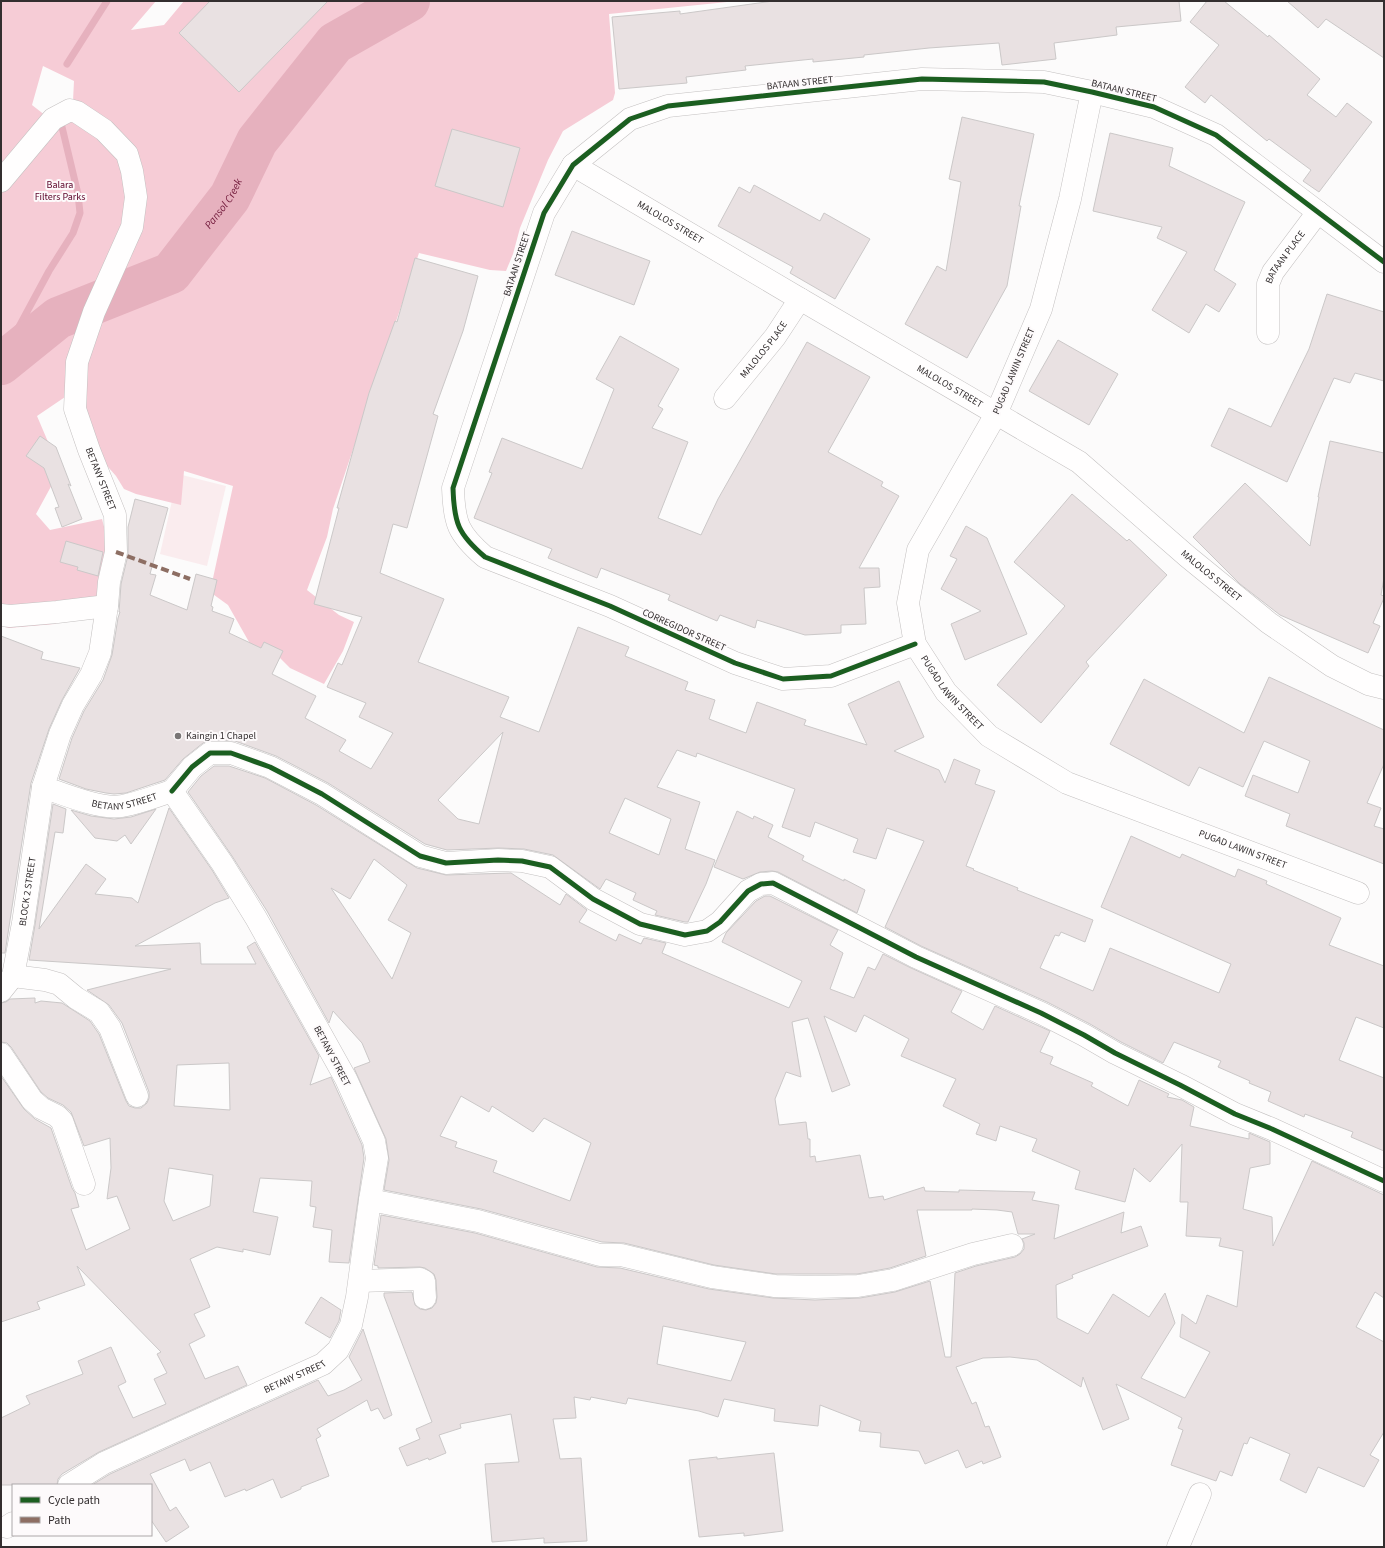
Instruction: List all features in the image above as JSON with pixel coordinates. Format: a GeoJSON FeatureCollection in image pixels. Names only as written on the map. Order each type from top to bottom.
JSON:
{"type":"FeatureCollection","features":[{"type":"Feature","properties":{"kind":"street","name":"BATAAN STREET"},"geometry":{"type":"LineString","coordinates":[[460,530],[454,511],[453,488],[544,213],[573,165],[630,119],[668,106],[922,79],[1044,82],[1092,92],[1154,107],[1216,135],[1384,262]]}},
{"type":"Feature","properties":{"kind":"street","name":"PUGAD LAWIN STREET"},"geometry":{"type":"LineString","coordinates":[[1092,92],[1070,199],[1041,308],[996,414],[918,550],[908,603],[915,644],[946,692],[989,736],[1067,783],[1358,893]]}},
{"type":"Feature","properties":{"kind":"street","name":"BETANY STREET"},"geometry":{"type":"LineString","coordinates":[[1,181],[53,119],[70,110],[77,112],[104,130],[127,154],[132,171],[136,197],[132,227],[94,312],[77,362],[75,409],[89,450],[115,516],[116,552],[109,582],[100,654],[91,675],[73,705],[60,734],[44,787],[74,798],[110,807],[121,806],[172,791],[222,862],[256,918],[346,1079],[374,1141],[377,1158],[360,1281],[351,1325],[338,1350],[323,1364],[104,1463],[71,1484]]}},
{"type":"Feature","properties":{"kind":"street","name":"MALOLOS STREET"},"geometry":{"type":"LineString","coordinates":[[573,165],[1079,462],[1268,624],[1332,666],[1368,684],[1384,688]]}},
{"type":"Feature","properties":{"kind":"street","name":"BATAAN PLACE"},"geometry":{"type":"LineString","coordinates":[[1268,333],[1268,284],[1273,272],[1318,212]]}},
{"type":"Feature","properties":{"kind":"street","name":"MALOLOS PLACE"},"geometry":{"type":"LineString","coordinates":[[725,398],[775,337],[800,299]]}},
{"type":"Feature","properties":{"kind":"street","name":"CORREGIDOR STREET"},"geometry":{"type":"LineString","coordinates":[[460,530],[470,544],[485,558],[610,606],[735,663],[783,679],[831,676],[915,644]]}},
{"type":"Feature","properties":{"kind":"street"},"geometry":{"type":"LineString","coordinates":[[1,615],[10,616],[107,606]]}},
{"type":"Feature","properties":{"kind":"street"},"geometry":{"type":"LineString","coordinates":[[172,791],[192,767],[210,753],[231,753],[270,767],[322,794],[420,856],[446,863],[498,860],[522,861],[550,867],[593,899],[640,924],[685,935],[707,931],[720,922],[748,891],[761,884],[773,883],[916,957],[1041,1013],[1115,1053],[1235,1114],[1272,1129],[1384,1180]]}},
{"type":"Feature","properties":{"kind":"street","name":"BLOCK 2 STREET"},"geometry":{"type":"LineString","coordinates":[[7,984],[23,923],[44,787]]}},
{"type":"Feature","properties":{"kind":"street"},"geometry":{"type":"LineString","coordinates":[[7,984],[45,980],[59,984],[76,998],[99,1012],[110,1028],[137,1096]]}},
{"type":"Feature","properties":{"kind":"street"},"geometry":{"type":"LineString","coordinates":[[1,1054],[32,1100],[41,1108],[57,1116],[62,1121],[84,1184]]}},
{"type":"Feature","properties":{"kind":"street"},"geometry":{"type":"LineString","coordinates":[[370,1200],[478,1221],[600,1255],[621,1255],[712,1277],[775,1286],[815,1287],[865,1284],[893,1280],[973,1254],[1012,1245]]}},
{"type":"Feature","properties":{"kind":"street"},"geometry":{"type":"LineString","coordinates":[[360,1281],[420,1279],[424,1281],[425,1298]]}},
{"type":"Feature","properties":{"kind":"street"},"geometry":{"type":"LineString","coordinates":[[1178,1547],[1200,1494]]}},
{"type":"Feature","properties":{"kind":"shaded area"},"geometry":{"type":"Polygon","coordinates":[[[178,474],[226,486],[207,566],[160,554],[178,474]]]}},
{"type":"Feature","properties":{"kind":"green space","name":"Balara Filters Parks"},"geometry":{"type":"Polygon","coordinates":[[[1,1],[156,1],[131,30],[164,25],[184,1],[737,1],[609,14],[615,93],[613,100],[563,131],[548,160],[520,228],[513,254],[506,271],[490,270],[419,253],[333,509],[327,537],[307,590],[339,615],[354,622],[343,651],[324,684],[290,668],[274,652],[253,649],[228,605],[210,592],[233,486],[184,471],[181,505],[136,494],[124,489],[116,476],[101,459],[65,397],[37,416],[60,470],[36,514],[50,530],[102,519],[109,546],[97,597],[55,624],[9,628],[1,626],[1,1]],[[43,66],[32,105],[55,123],[73,101],[74,81],[43,66]]]}},
{"type":"Feature","properties":{"kind":"building"},"geometry":{"type":"Polygon","coordinates":[[[210,1],[328,1],[239,92],[179,33],[210,1]]]}},
{"type":"Feature","properties":{"kind":"building"},"geometry":{"type":"Polygon","coordinates":[[[773,1],[1179,1],[1181,21],[1116,27],[1117,35],[1054,43],[1056,59],[1002,65],[999,43],[929,48],[813,62],[813,59],[745,66],[746,70],[686,77],[687,83],[619,89],[612,17],[680,11],[680,14],[773,1]]]}},
{"type":"Feature","properties":{"kind":"building"},"geometry":{"type":"Polygon","coordinates":[[[1207,1],[1224,1],[1268,37],[1269,35],[1320,79],[1307,95],[1336,117],[1347,103],[1372,122],[1319,192],[1303,181],[1311,170],[1269,139],[1267,141],[1211,95],[1205,103],[1185,87],[1219,45],[1190,22],[1207,1]]]}},
{"type":"Feature","properties":{"kind":"building"},"geometry":{"type":"Polygon","coordinates":[[[1287,1],[1384,1],[1384,58],[1326,19],[1318,28],[1287,1]]]}},
{"type":"Feature","properties":{"kind":"building"},"geometry":{"type":"Polygon","coordinates":[[[962,117],[1034,134],[1019,206],[1021,206],[1007,286],[967,358],[905,324],[937,266],[946,271],[961,182],[949,179],[962,117]]]}},
{"type":"Feature","properties":{"kind":"building"},"geometry":{"type":"Polygon","coordinates":[[[452,129],[520,148],[503,207],[435,186],[452,129]]]}},
{"type":"Feature","properties":{"kind":"building"},"geometry":{"type":"Polygon","coordinates":[[[1110,133],[1173,148],[1169,166],[1245,202],[1214,270],[1236,284],[1219,312],[1206,304],[1189,333],[1152,310],[1187,252],[1157,238],[1162,227],[1093,211],[1110,133]]]}},
{"type":"Feature","properties":{"kind":"building"},"geometry":{"type":"Polygon","coordinates":[[[754,185],[820,221],[824,213],[870,239],[835,299],[790,273],[793,267],[718,226],[739,187],[750,193],[754,185]]]}},
{"type":"Feature","properties":{"kind":"building"},"geometry":{"type":"Polygon","coordinates":[[[572,231],[650,261],[634,305],[555,275],[572,231]]]}},
{"type":"Feature","properties":{"kind":"building"},"geometry":{"type":"Polygon","coordinates":[[[415,258],[478,276],[463,331],[433,414],[438,416],[407,528],[393,524],[380,573],[444,599],[418,662],[509,697],[500,717],[539,732],[578,627],[629,647],[625,656],[688,682],[685,690],[715,700],[709,719],[746,733],[757,702],[806,720],[804,725],[867,745],[848,704],[899,681],[924,737],[894,751],[939,770],[945,783],[954,759],[980,770],[975,784],[995,791],[966,866],[1018,888],[1017,890],[1093,920],[1085,942],[1061,932],[1059,936],[1055,935],[1040,968],[1093,991],[1110,948],[1219,993],[1231,964],[1101,907],[1131,836],[1180,858],[1182,854],[1235,877],[1238,869],[1267,881],[1266,884],[1341,918],[1329,945],[1384,966],[1384,1028],[1356,1017],[1339,1060],[1384,1078],[1384,1151],[1351,1137],[1353,1132],[1305,1114],[1304,1117],[1268,1101],[1271,1092],[1249,1083],[1250,1081],[1218,1067],[1221,1061],[1174,1042],[1163,1063],[1047,1002],[921,946],[885,927],[924,841],[887,828],[876,859],[853,852],[858,839],[815,822],[810,837],[782,827],[795,789],[697,753],[696,757],[677,750],[657,787],[700,802],[685,849],[715,860],[706,884],[688,922],[655,915],[657,911],[633,900],[636,893],[606,879],[600,889],[553,855],[524,849],[499,848],[447,850],[425,844],[328,783],[276,756],[235,741],[210,740],[203,743],[183,759],[165,780],[126,793],[114,794],[86,789],[59,779],[72,738],[84,711],[103,680],[112,655],[120,612],[121,584],[128,555],[128,527],[135,499],[168,508],[150,574],[156,575],[150,595],[187,610],[196,574],[217,580],[211,606],[213,607],[212,611],[234,619],[229,633],[261,648],[264,642],[283,651],[272,674],[316,696],[305,718],[346,740],[339,751],[371,769],[393,733],[359,717],[366,703],[327,687],[338,663],[342,665],[362,617],[314,604],[339,508],[337,508],[369,393],[395,321],[397,322],[415,258]],[[503,732],[438,800],[458,819],[479,824],[503,732]],[[625,798],[609,833],[659,855],[671,819],[625,798]]]}},
{"type":"Feature","properties":{"kind":"building"},"geometry":{"type":"Polygon","coordinates":[[[1327,294],[1384,312],[1384,381],[1355,373],[1350,383],[1334,378],[1287,482],[1211,446],[1229,408],[1271,427],[1309,349],[1327,294]]]}},
{"type":"Feature","properties":{"kind":"building"},"geometry":{"type":"Polygon","coordinates":[[[620,336],[679,369],[658,406],[663,409],[652,428],[688,442],[658,518],[701,535],[718,499],[807,342],[870,377],[828,452],[883,482],[881,486],[899,496],[859,568],[879,568],[880,587],[864,588],[866,624],[841,625],[841,633],[805,635],[757,620],[755,628],[720,615],[717,621],[668,600],[670,595],[601,568],[597,578],[548,558],[552,549],[474,518],[492,473],[489,472],[502,438],[582,469],[614,389],[596,379],[620,336]]]}},
{"type":"Feature","properties":{"kind":"building"},"geometry":{"type":"Polygon","coordinates":[[[1058,340],[1118,374],[1089,425],[1029,391],[1058,340]]]}},
{"type":"Feature","properties":{"kind":"building"},"geometry":{"type":"Polygon","coordinates":[[[40,436],[56,447],[71,486],[68,484],[82,519],[62,527],[55,508],[59,507],[44,468],[26,456],[40,436]]]}},
{"type":"Feature","properties":{"kind":"building"},"geometry":{"type":"Polygon","coordinates":[[[1330,441],[1384,453],[1384,578],[1381,595],[1384,596],[1384,598],[1373,623],[1380,626],[1368,653],[1280,615],[1240,584],[1193,537],[1245,483],[1310,546],[1318,497],[1330,441]]]}},
{"type":"Feature","properties":{"kind":"building"},"geometry":{"type":"Polygon","coordinates":[[[1072,494],[1127,541],[1129,539],[1167,575],[1086,662],[1089,666],[1041,723],[997,685],[1065,606],[1014,562],[1072,494]]]}},
{"type":"Feature","properties":{"kind":"building"},"geometry":{"type":"Polygon","coordinates":[[[966,526],[987,538],[1027,634],[965,660],[951,624],[981,611],[941,589],[957,559],[950,556],[966,526]]]}},
{"type":"Feature","properties":{"kind":"building"},"geometry":{"type":"Polygon","coordinates":[[[66,541],[103,552],[98,576],[77,570],[78,567],[60,562],[66,541]]]}},
{"type":"Feature","properties":{"kind":"building"},"geometry":{"type":"Polygon","coordinates":[[[1,636],[43,652],[41,659],[80,668],[62,700],[49,729],[31,783],[5,953],[1,953],[1,636]]]}},
{"type":"Feature","properties":{"kind":"building"},"geometry":{"type":"Polygon","coordinates":[[[1269,677],[1384,730],[1384,764],[1367,803],[1381,808],[1374,826],[1384,829],[1384,864],[1286,826],[1290,814],[1245,796],[1253,775],[1298,793],[1310,761],[1264,741],[1243,787],[1199,767],[1189,786],[1110,744],[1144,679],[1244,733],[1269,677]]]}},
{"type":"Feature","properties":{"kind":"building"},"geometry":{"type":"Polygon","coordinates":[[[214,766],[229,766],[265,778],[316,805],[417,868],[446,875],[511,873],[560,905],[566,894],[587,910],[579,922],[616,941],[619,934],[641,944],[644,938],[666,943],[662,953],[789,1008],[802,981],[722,942],[726,933],[756,901],[765,896],[770,896],[838,930],[830,945],[843,953],[830,989],[854,998],[868,967],[875,970],[883,954],[962,991],[951,1012],[983,1030],[995,1006],[1050,1031],[1040,1052],[1053,1057],[1050,1064],[1093,1083],[1091,1086],[1128,1106],[1139,1080],[1169,1094],[1167,1097],[1182,1100],[1194,1107],[1190,1126],[1249,1139],[1249,1133],[1270,1142],[1270,1164],[1250,1168],[1243,1209],[1272,1217],[1273,1246],[1312,1161],[1384,1195],[1384,1298],[1375,1292],[1356,1327],[1384,1342],[1384,1432],[1370,1455],[1379,1460],[1364,1487],[1318,1467],[1306,1493],[1280,1480],[1290,1454],[1250,1437],[1247,1444],[1244,1443],[1232,1476],[1220,1471],[1216,1481],[1171,1465],[1183,1430],[1178,1428],[1182,1418],[1116,1384],[1129,1419],[1103,1430],[1083,1377],[1081,1387],[1037,1360],[1010,1357],[983,1358],[956,1367],[972,1404],[976,1402],[985,1427],[989,1426],[1001,1457],[983,1464],[982,1461],[966,1468],[958,1450],[925,1464],[919,1451],[880,1447],[881,1433],[859,1431],[861,1421],[820,1405],[818,1426],[774,1421],[775,1409],[724,1399],[718,1417],[699,1411],[628,1398],[626,1404],[591,1397],[590,1400],[574,1397],[576,1418],[553,1419],[560,1459],[581,1458],[587,1541],[544,1543],[544,1538],[492,1542],[485,1464],[519,1462],[511,1414],[460,1424],[461,1428],[439,1435],[446,1453],[429,1460],[428,1458],[407,1466],[399,1448],[420,1439],[416,1429],[432,1422],[384,1293],[412,1292],[415,1305],[420,1309],[426,1310],[432,1308],[436,1303],[436,1280],[434,1274],[425,1268],[378,1268],[378,1266],[374,1265],[381,1215],[475,1233],[597,1267],[620,1268],[709,1289],[773,1298],[815,1300],[860,1298],[895,1292],[930,1281],[945,1357],[951,1357],[955,1273],[976,1266],[1015,1257],[1024,1249],[1022,1239],[1035,1234],[1018,1234],[1012,1212],[972,1209],[917,1210],[926,1256],[890,1268],[857,1274],[776,1274],[714,1265],[624,1243],[602,1242],[481,1209],[384,1190],[389,1160],[386,1139],[354,1068],[370,1062],[362,1043],[333,1011],[329,1023],[267,911],[232,856],[188,792],[201,776],[214,766]],[[374,859],[350,899],[331,888],[392,979],[411,933],[388,920],[407,885],[374,859]],[[864,1015],[856,1032],[824,1016],[850,1085],[832,1092],[808,1018],[792,1022],[801,1077],[786,1072],[775,1099],[779,1125],[806,1122],[808,1139],[810,1139],[810,1157],[815,1156],[816,1162],[860,1155],[869,1198],[883,1196],[884,1200],[924,1187],[925,1191],[959,1192],[959,1190],[1035,1192],[1032,1200],[1059,1205],[1054,1239],[1124,1212],[1121,1233],[1141,1226],[1148,1246],[1072,1275],[1073,1278],[1056,1285],[1057,1318],[1088,1334],[1113,1294],[1149,1317],[1165,1293],[1175,1323],[1141,1378],[1185,1398],[1210,1352],[1180,1337],[1182,1314],[1196,1324],[1207,1295],[1237,1307],[1243,1251],[1219,1246],[1221,1238],[1186,1236],[1188,1202],[1180,1202],[1182,1144],[1150,1182],[1134,1168],[1125,1202],[1075,1189],[1080,1171],[1032,1151],[1037,1139],[1000,1126],[996,1141],[976,1134],[980,1124],[943,1106],[956,1079],[901,1056],[909,1039],[864,1015]],[[461,1096],[440,1136],[457,1142],[455,1147],[497,1161],[493,1172],[570,1201],[591,1143],[544,1118],[533,1132],[492,1106],[489,1112],[461,1096]],[[663,1326],[657,1364],[731,1381],[746,1342],[663,1326]]]}},
{"type":"Feature","properties":{"kind":"building"},"geometry":{"type":"Polygon","coordinates":[[[53,804],[66,809],[63,833],[55,832],[39,929],[86,864],[106,879],[95,894],[132,898],[138,903],[169,808],[212,870],[229,898],[215,903],[135,946],[200,943],[201,964],[256,964],[247,947],[255,942],[319,1056],[310,1085],[331,1077],[362,1145],[364,1158],[349,1263],[329,1262],[332,1230],[313,1227],[316,1207],[310,1206],[312,1181],[260,1178],[253,1212],[278,1217],[270,1255],[243,1249],[243,1252],[217,1247],[190,1259],[210,1307],[194,1314],[205,1336],[189,1344],[205,1379],[238,1366],[247,1385],[99,1452],[62,1474],[58,1479],[57,1484],[1,1485],[1,1418],[30,1404],[26,1396],[83,1374],[78,1361],[111,1347],[126,1382],[118,1386],[133,1418],[166,1404],[154,1379],[167,1373],[157,1354],[161,1352],[77,1266],[85,1285],[37,1302],[40,1309],[1,1322],[1,1076],[24,1109],[35,1119],[51,1128],[75,1193],[79,1207],[71,1209],[86,1250],[130,1229],[117,1196],[107,1199],[111,1168],[110,1138],[84,1146],[71,1112],[63,1105],[48,1098],[41,1092],[11,1047],[7,1043],[1,1042],[1,1003],[10,999],[35,998],[35,1003],[41,1001],[62,1003],[90,1021],[99,1034],[126,1101],[129,1106],[141,1108],[147,1103],[149,1092],[122,1023],[109,1005],[87,990],[171,969],[29,960],[53,804]],[[229,1063],[177,1065],[174,1106],[230,1110],[229,1063]],[[169,1168],[164,1201],[173,1221],[210,1206],[213,1175],[169,1168]]]}},
{"type":"Feature","properties":{"kind":"building"},"geometry":{"type":"Polygon","coordinates":[[[156,809],[131,844],[125,835],[117,841],[95,838],[71,810],[91,816],[114,819],[131,817],[156,809]]]}},
{"type":"Feature","properties":{"kind":"building"},"geometry":{"type":"Polygon","coordinates":[[[737,811],[753,819],[754,816],[773,825],[768,837],[804,856],[802,860],[865,890],[857,913],[778,872],[760,872],[743,879],[714,867],[737,811]]]}},
{"type":"Feature","properties":{"kind":"building"},"geometry":{"type":"Polygon","coordinates":[[[321,1297],[341,1310],[339,1321],[330,1338],[305,1323],[321,1297]]]}},
{"type":"Feature","properties":{"kind":"building"},"geometry":{"type":"Polygon","coordinates":[[[363,1329],[392,1415],[384,1419],[378,1408],[371,1411],[367,1400],[317,1429],[321,1436],[316,1439],[329,1476],[301,1487],[301,1489],[281,1498],[273,1479],[246,1491],[245,1489],[225,1497],[210,1462],[190,1471],[185,1459],[150,1474],[170,1511],[176,1507],[189,1527],[166,1542],[152,1521],[152,1484],[94,1484],[110,1474],[318,1380],[328,1396],[344,1390],[362,1380],[349,1357],[363,1329]]]}},
{"type":"Feature","properties":{"kind":"building"},"geometry":{"type":"Polygon","coordinates":[[[774,1453],[783,1531],[744,1536],[744,1533],[699,1537],[689,1460],[717,1457],[717,1459],[774,1453]]]}},
{"type":"Feature","properties":{"kind":"waterway","name":"Pansol Creek"},"geometry":{"type":"LineString","coordinates":[[67,64],[107,1]]}},
{"type":"Feature","properties":{"kind":"waterway","name":"Pansol Creek"},"geometry":{"type":"LineString","coordinates":[[1,364],[58,318],[171,273],[230,197],[257,141],[335,43],[409,1]]}},
{"type":"Feature","properties":{"kind":"waterway","name":"Pansol Creek"},"geometry":{"type":"LineString","coordinates":[[1,360],[49,271],[73,233],[80,213],[78,194],[62,127]]}},
{"type":"Feature","properties":{"kind":"marked path"},"geometry":{"type":"LineString","coordinates":[[116,552],[190,579]]}},
{"type":"Feature","properties":{"kind":"cycle path"},"geometry":{"type":"LineString","coordinates":[[915,644],[831,676],[783,679],[735,663],[610,606],[485,557],[463,534],[456,519],[453,488],[544,213],[573,165],[630,119],[668,106],[922,79],[1044,82],[1154,107],[1216,135],[1384,262]]}},
{"type":"Feature","properties":{"kind":"cycle path"},"geometry":{"type":"LineString","coordinates":[[172,791],[192,767],[210,753],[231,753],[270,767],[322,794],[420,856],[446,863],[498,860],[522,861],[550,867],[593,899],[640,924],[685,935],[707,931],[720,922],[748,891],[761,884],[773,883],[916,957],[1041,1013],[1115,1053],[1235,1114],[1272,1129],[1384,1181]]}},
{"type":"Feature","properties":{"kind":"place","name":"Kaingin 1 Chapel"},"geometry":{"type":"Point","coordinates":[178,736]}}]}
